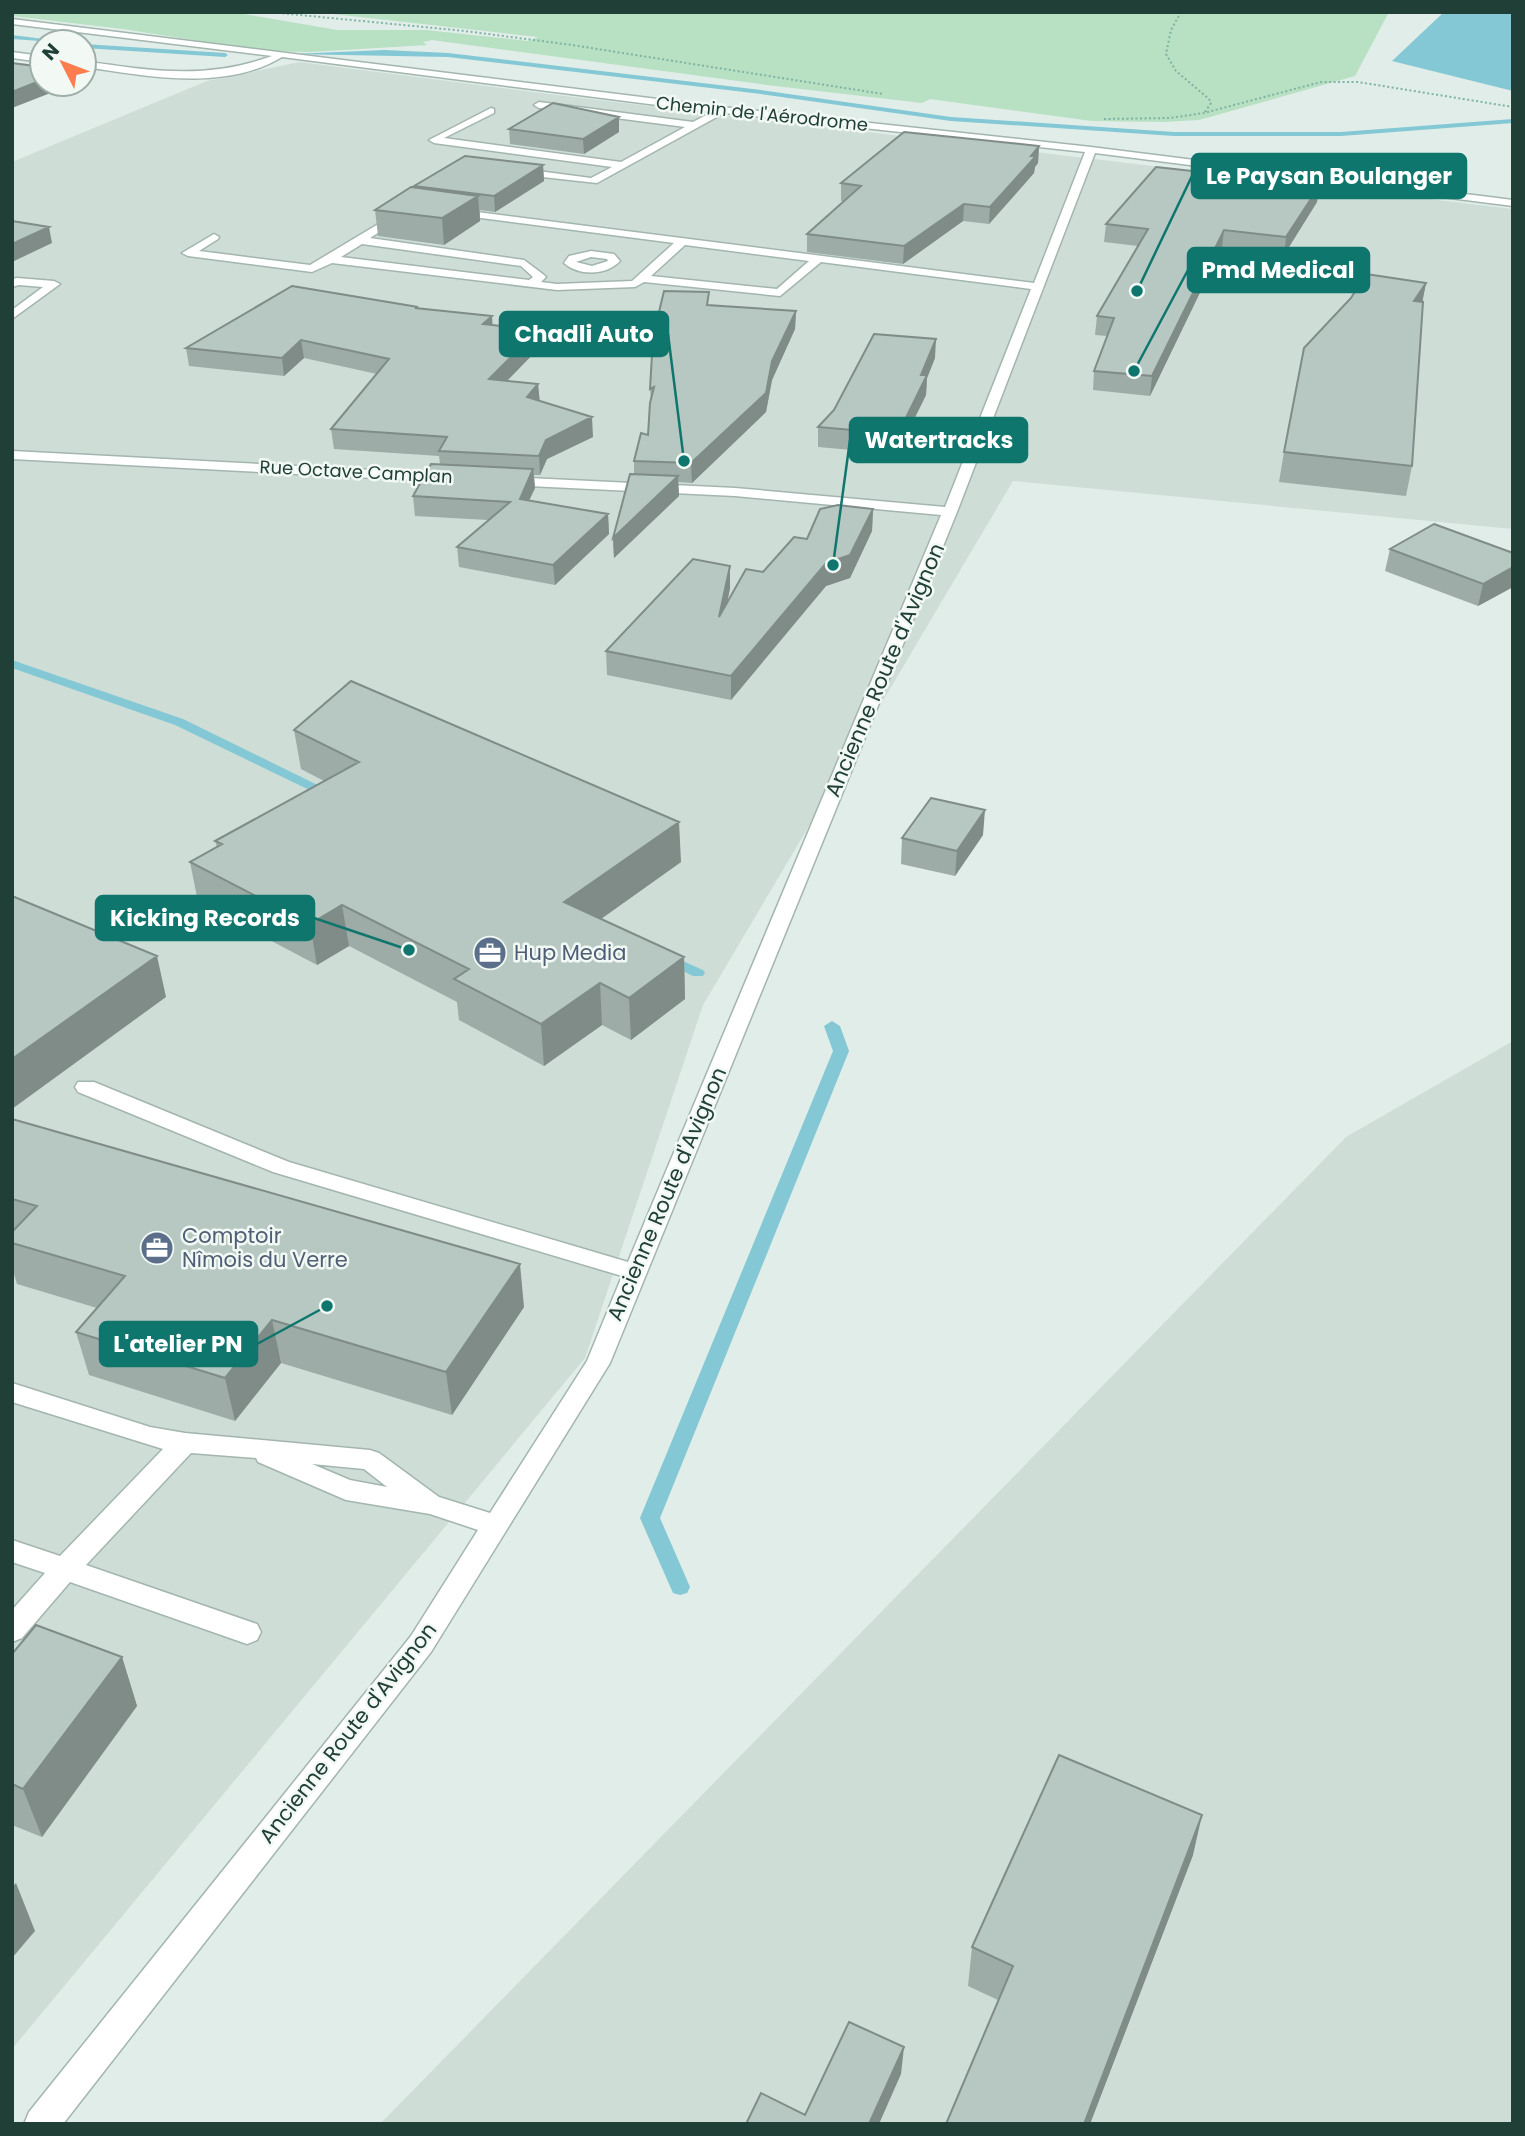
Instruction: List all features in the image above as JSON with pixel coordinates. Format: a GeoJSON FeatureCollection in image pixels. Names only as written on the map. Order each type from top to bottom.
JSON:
{"type":"FeatureCollection","features":[{"type":"Feature","properties":{"kind":"street","name":"Chemin de l'Aérodrome"},"geometry":{"type":"LineString","coordinates":[[12,21],[722,110],[1091,150],[1513,203]]}},
{"type":"Feature","properties":{"kind":"street"},"geometry":{"type":"LineString","coordinates":[[98,66],[181,77],[206,76],[249,68],[280,56]]}},
{"type":"Feature","properties":{"kind":"street"},"geometry":{"type":"LineString","coordinates":[[539,105],[695,125]]}},
{"type":"Feature","properties":{"kind":"street"},"geometry":{"type":"LineString","coordinates":[[501,170],[593,181],[722,110]]}},
{"type":"Feature","properties":{"kind":"street"},"geometry":{"type":"LineString","coordinates":[[491,111],[434,140],[623,164]]}},
{"type":"Feature","properties":{"kind":"street","name":"Ancienne Route d'Avignon"},"geometry":{"type":"LineString","coordinates":[[41,2124],[421,1644],[598,1363],[950,512],[1091,150]]}},
{"type":"Feature","properties":{"kind":"street"},"geometry":{"type":"LineString","coordinates":[[214,237],[188,253],[312,269],[411,207]]}},
{"type":"Feature","properties":{"kind":"street"},"geometry":{"type":"LineString","coordinates":[[438,210],[1039,287]]}},
{"type":"Feature","properties":{"kind":"street"},"geometry":{"type":"LineString","coordinates":[[360,240],[524,264],[540,277],[531,284]]}},
{"type":"Feature","properties":{"kind":"street"},"geometry":{"type":"LineString","coordinates":[[631,271],[682,242]]}},
{"type":"Feature","properties":{"kind":"street"},"geometry":{"type":"LineString","coordinates":[[330,259],[557,287],[635,284],[631,271]]}},
{"type":"Feature","properties":{"kind":"street"},"geometry":{"type":"LineString","coordinates":[[631,271],[780,293],[818,259]]}},
{"type":"Feature","properties":{"kind":"street"},"geometry":{"type":"LineString","coordinates":[[12,284],[17,281],[54,284],[12,316]]}},
{"type":"Feature","properties":{"kind":"street","name":"Rue Octave Camplan"},"geometry":{"type":"LineString","coordinates":[[12,455],[462,478]]}},
{"type":"Feature","properties":{"kind":"street"},"geometry":{"type":"LineString","coordinates":[[490,480],[735,492],[950,512]]}},
{"type":"Feature","properties":{"kind":"street"},"geometry":{"type":"LineString","coordinates":[[86,1087],[281,1167],[635,1272]]}},
{"type":"Feature","properties":{"kind":"street"},"geometry":{"type":"LineString","coordinates":[[12,1392],[150,1437],[184,1443],[249,1447],[346,1490],[430,1504],[495,1525]]}},
{"type":"Feature","properties":{"kind":"street"},"geometry":{"type":"LineString","coordinates":[[12,1630],[65,1569],[184,1443]]}},
{"type":"Feature","properties":{"kind":"street"},"geometry":{"type":"LineString","coordinates":[[12,1551],[247,1632]]}},
{"type":"Feature","properties":{"kind":"path"},"geometry":{"type":"LineString","coordinates":[[269,12],[465,31],[572,45],[886,95]]}},
{"type":"Feature","properties":{"kind":"path"},"geometry":{"type":"LineString","coordinates":[[1181,12],[1166,43],[1168,62],[1209,99],[1211,103],[1204,113]]}},
{"type":"Feature","properties":{"kind":"path"},"geometry":{"type":"LineString","coordinates":[[1100,118],[1170,118],[1204,113],[1321,82],[1359,82],[1513,107]]}},
{"type":"Feature","properties":{"kind":"shaded area"},"geometry":{"type":"Polygon","coordinates":[[[300,62],[1513,209],[1513,529],[1013,481],[703,1005],[585,1358],[12,2049],[12,162],[207,81],[300,62]]]}},
{"type":"Feature","properties":{"kind":"shaded area"},"geometry":{"type":"Polygon","coordinates":[[[1513,1041],[1513,2124],[380,2124],[1346,1137],[1513,1041]]]}},
{"type":"Feature","properties":{"kind":"green space"},"geometry":{"type":"Polygon","coordinates":[[[12,12],[232,12],[337,30],[426,30],[528,41],[538,37],[315,12],[1389,12],[1355,76],[1199,120],[1163,122],[1092,121],[930,99],[922,103],[432,40],[423,42],[427,45],[310,52],[262,51],[123,29],[12,16],[12,12]]]}},
{"type":"Feature","properties":{"kind":"water"},"geometry":{"type":"Polygon","coordinates":[[[1444,12],[1513,12],[1513,91],[1392,61],[1444,12]]]}},
{"type":"Feature","properties":{"kind":"building"},"geometry":{"type":"Polygon","coordinates":[[[12,63],[28,65],[28,86],[12,92],[12,63]]]}},
{"type":"Feature","properties":{"kind":"building"},"geometry":{"type":"Polygon","coordinates":[[[553,103],[619,117],[583,139],[509,129],[553,103]]]}},
{"type":"Feature","properties":{"kind":"building"},"geometry":{"type":"Polygon","coordinates":[[[904,132],[1039,146],[1031,156],[1036,156],[990,207],[964,204],[904,246],[807,234],[861,186],[841,183],[904,132]]]}},
{"type":"Feature","properties":{"kind":"building"},"geometry":{"type":"Polygon","coordinates":[[[465,156],[543,165],[494,196],[414,186],[465,156]]]}},
{"type":"Feature","properties":{"kind":"building"},"geometry":{"type":"Polygon","coordinates":[[[1156,167],[1320,185],[1286,237],[1224,230],[1152,376],[1094,371],[1114,318],[1097,316],[1148,229],[1106,224],[1156,167]]]}},
{"type":"Feature","properties":{"kind":"building"},"geometry":{"type":"Polygon","coordinates":[[[411,187],[478,196],[442,218],[375,210],[411,187]]]}},
{"type":"Feature","properties":{"kind":"building"},"geometry":{"type":"Polygon","coordinates":[[[12,221],[49,227],[12,244],[12,221]]]}},
{"type":"Feature","properties":{"kind":"building"},"geometry":{"type":"Polygon","coordinates":[[[1366,274],[1426,283],[1414,301],[1423,302],[1412,466],[1284,452],[1304,348],[1351,298],[1366,274]]]}},
{"type":"Feature","properties":{"kind":"building"},"geometry":{"type":"Polygon","coordinates":[[[292,286],[418,307],[415,308],[492,316],[483,324],[538,330],[489,379],[538,384],[527,397],[592,417],[546,440],[539,456],[439,451],[447,437],[331,429],[389,359],[301,340],[282,358],[186,348],[292,286]]]}},
{"type":"Feature","properties":{"kind":"building"},"geometry":{"type":"Polygon","coordinates":[[[664,291],[709,292],[707,305],[796,311],[772,361],[766,393],[691,463],[634,461],[641,433],[648,435],[654,387],[650,389],[653,337],[664,291]]]}},
{"type":"Feature","properties":{"kind":"building"},"geometry":{"type":"Polygon","coordinates":[[[874,334],[936,339],[921,375],[927,375],[898,434],[818,427],[834,410],[874,334]]]}},
{"type":"Feature","properties":{"kind":"building"},"geometry":{"type":"Polygon","coordinates":[[[431,464],[533,469],[520,499],[608,514],[553,565],[457,547],[510,502],[413,496],[431,464]]]}},
{"type":"Feature","properties":{"kind":"building"},"geometry":{"type":"Polygon","coordinates":[[[630,474],[678,476],[613,538],[630,474]]]}},
{"type":"Feature","properties":{"kind":"building"},"geometry":{"type":"Polygon","coordinates":[[[838,505],[873,509],[850,555],[826,563],[731,676],[606,651],[693,559],[730,566],[719,617],[746,569],[763,572],[794,537],[807,539],[820,509],[838,505]]]}},
{"type":"Feature","properties":{"kind":"building"},"geometry":{"type":"Polygon","coordinates":[[[1434,524],[1513,553],[1513,567],[1483,584],[1390,549],[1434,524]]]}},
{"type":"Feature","properties":{"kind":"building"},"geometry":{"type":"Polygon","coordinates":[[[351,681],[679,822],[564,902],[684,957],[629,998],[600,983],[541,1024],[454,979],[469,969],[342,905],[310,924],[190,862],[222,844],[215,841],[359,762],[294,730],[351,681]]]}},
{"type":"Feature","properties":{"kind":"building"},"geometry":{"type":"Polygon","coordinates":[[[931,798],[985,810],[957,851],[902,838],[931,798]]]}},
{"type":"Feature","properties":{"kind":"building"},"geometry":{"type":"Polygon","coordinates":[[[12,896],[157,956],[12,1059],[12,896]]]}},
{"type":"Feature","properties":{"kind":"building"},"geometry":{"type":"Polygon","coordinates":[[[12,1119],[520,1264],[446,1372],[272,1320],[225,1378],[76,1332],[125,1276],[12,1243],[12,1232],[37,1206],[12,1199],[12,1119]]]}},
{"type":"Feature","properties":{"kind":"building"},"geometry":{"type":"Polygon","coordinates":[[[36,1625],[122,1657],[23,1789],[12,1784],[12,1654],[36,1625]]]}},
{"type":"Feature","properties":{"kind":"building"},"geometry":{"type":"Polygon","coordinates":[[[1059,1755],[1202,1815],[1084,2124],[946,2124],[1013,1966],[972,1947],[1059,1755]]]}},
{"type":"Feature","properties":{"kind":"building"},"geometry":{"type":"Polygon","coordinates":[[[849,2022],[904,2047],[869,2124],[746,2124],[761,2093],[805,2115],[849,2022]]]}},
{"type":"Feature","properties":{"kind":"waterway"},"geometry":{"type":"LineString","coordinates":[[12,37],[28,39]]}},
{"type":"Feature","properties":{"kind":"waterway"},"geometry":{"type":"LineString","coordinates":[[98,47],[225,55]]}},
{"type":"Feature","properties":{"kind":"waterway"},"geometry":{"type":"LineString","coordinates":[[294,54],[385,52],[448,55],[761,92],[951,119],[1174,134],[1341,134],[1513,121]]}},
{"type":"Feature","properties":{"kind":"waterway"},"geometry":{"type":"LineString","coordinates":[[12,664],[179,722],[333,796]]}},
{"type":"Feature","properties":{"kind":"waterway"},"geometry":{"type":"LineString","coordinates":[[665,957],[698,973]]}},
{"type":"Feature","properties":{"kind":"waterway"},"geometry":{"type":"LineString","coordinates":[[680,1587],[650,1518],[841,1051],[832,1026]]}},
{"type":"Feature","properties":{"kind":"place","name":"Le Paysan Boulanger"},"geometry":{"type":"Point","coordinates":[1137,291]}},
{"type":"Feature","properties":{"kind":"place","name":"Pmd Medical"},"geometry":{"type":"Point","coordinates":[1134,371]}},
{"type":"Feature","properties":{"kind":"place","name":"Chadli Auto"},"geometry":{"type":"Point","coordinates":[684,461]}},
{"type":"Feature","properties":{"kind":"place","name":"Watertracks"},"geometry":{"type":"Point","coordinates":[833,565]}},
{"type":"Feature","properties":{"kind":"place","name":"Kicking Records"},"geometry":{"type":"Point","coordinates":[409,950]}},
{"type":"Feature","properties":{"kind":"place","name":"Hup Media"},"geometry":{"type":"Point","coordinates":[490,953]}},
{"type":"Feature","properties":{"kind":"place","name":"Comptoir Nîmois du Verre"},"geometry":{"type":"Point","coordinates":[157,1248]}},
{"type":"Feature","properties":{"kind":"place","name":"L'atelier PN"},"geometry":{"type":"Point","coordinates":[327,1306]}}]}
